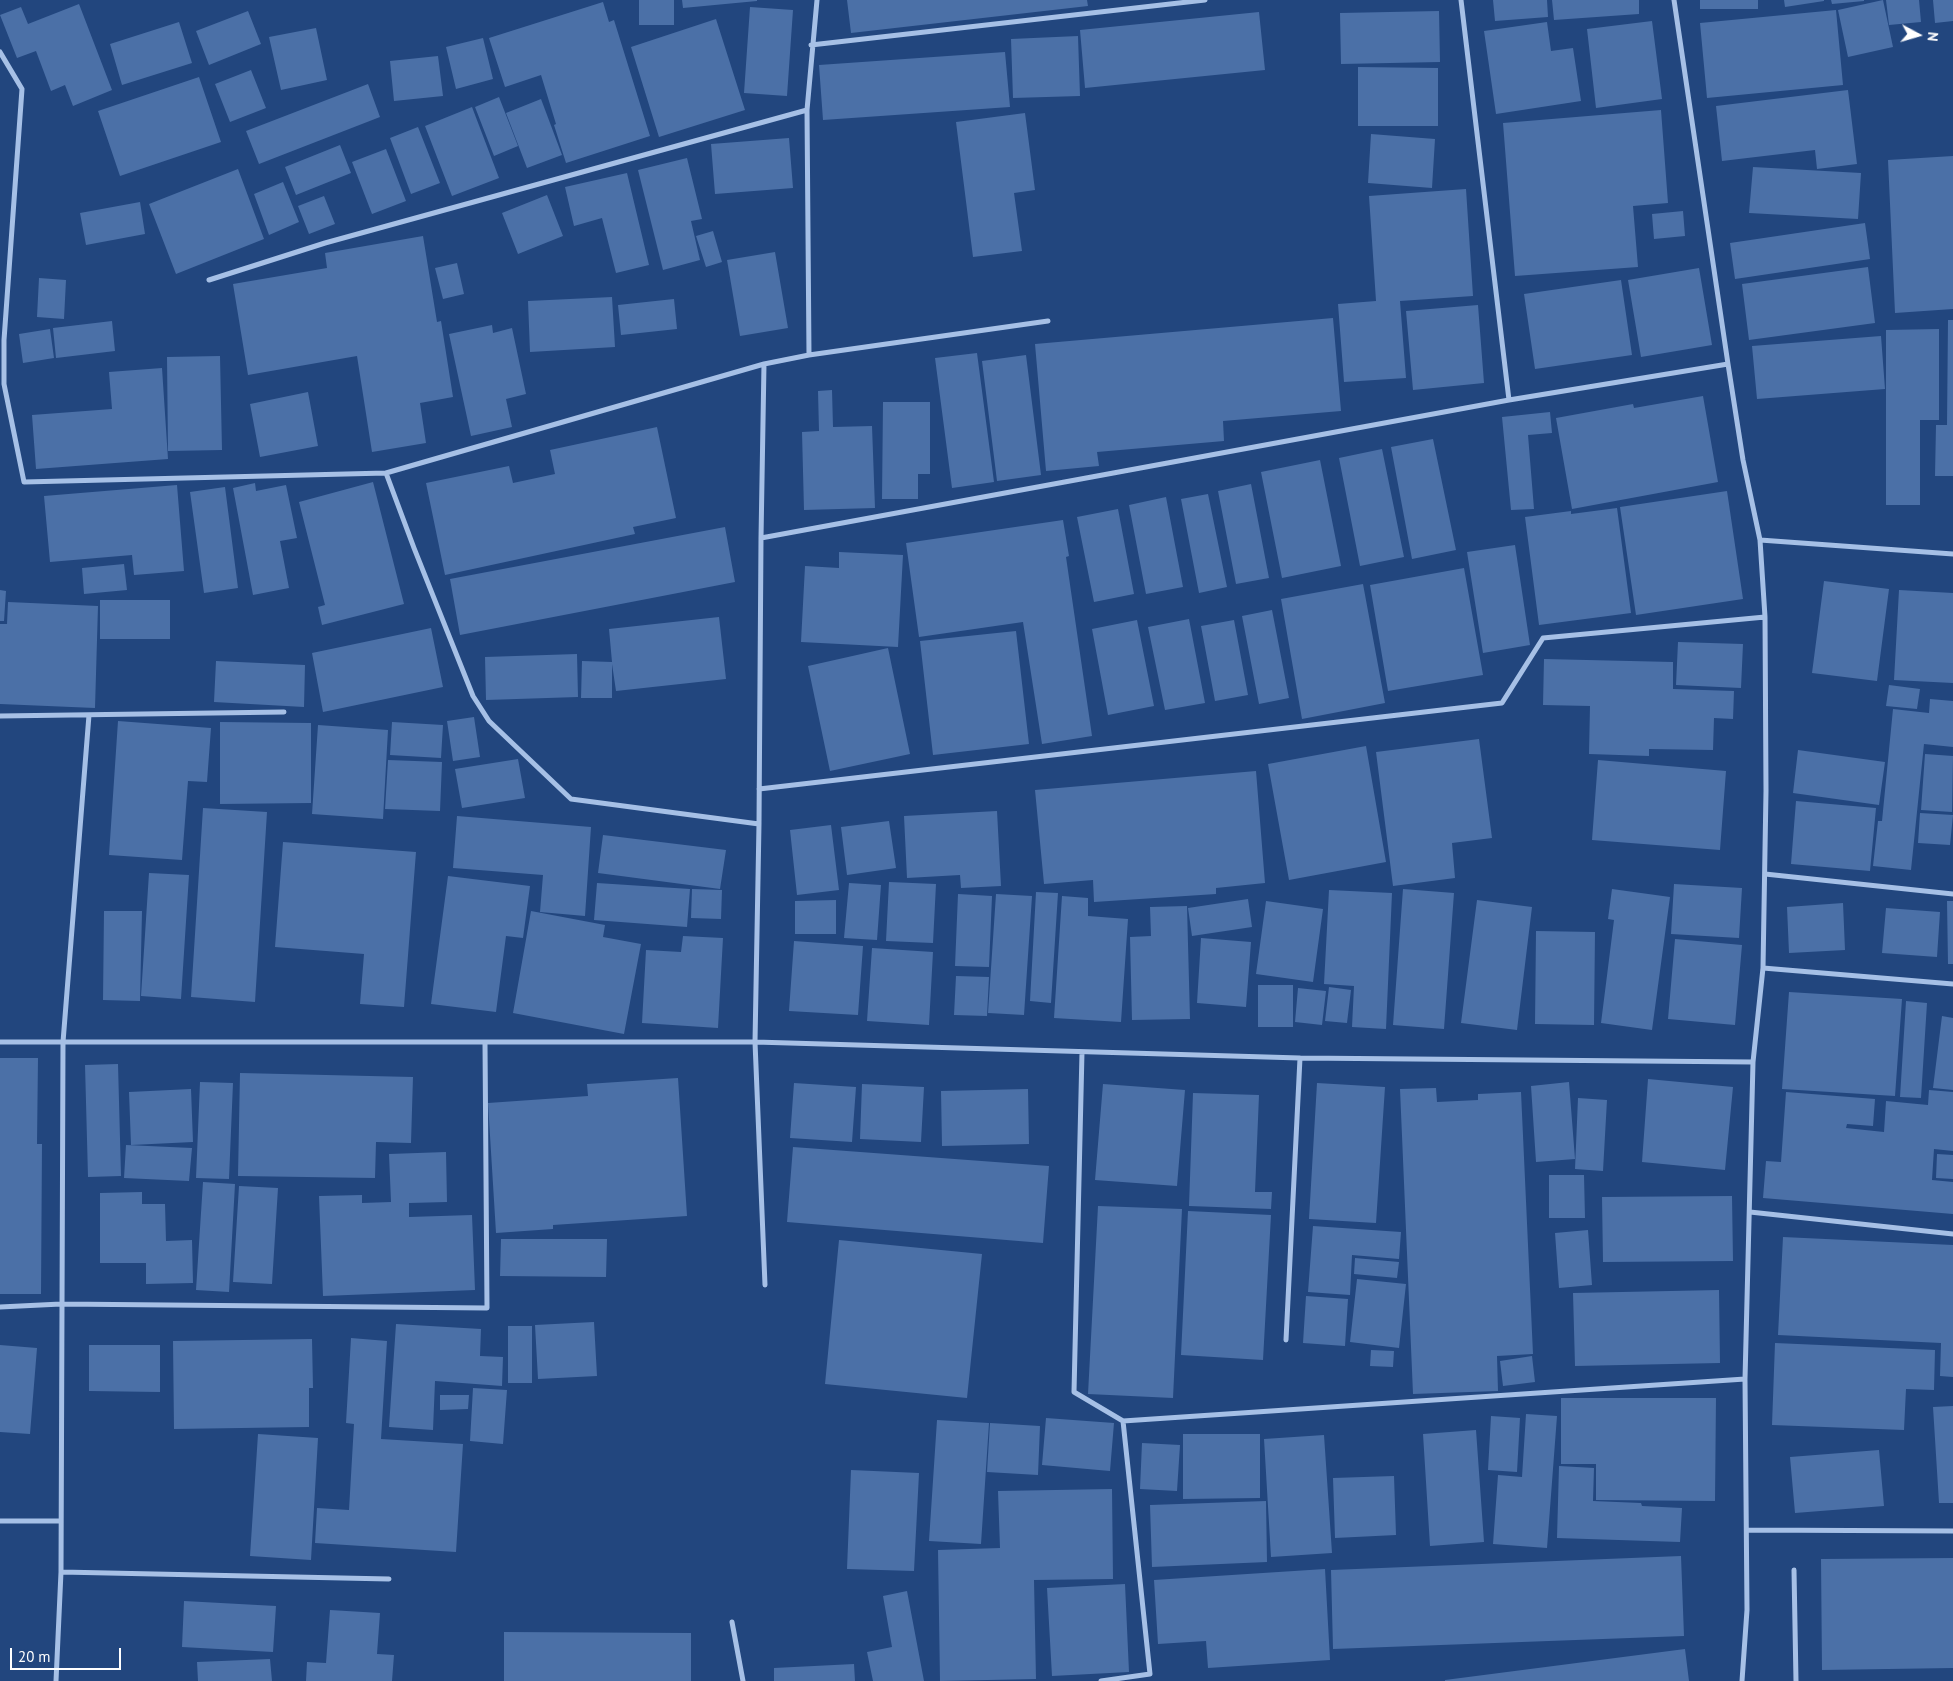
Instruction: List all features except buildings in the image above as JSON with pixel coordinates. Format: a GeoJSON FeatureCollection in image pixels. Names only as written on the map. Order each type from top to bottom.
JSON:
{"type":"FeatureCollection","features":[{"type":"Feature","properties":{"kind":"street"},"geometry":{"type":"LineString","coordinates":[[809,355],[806,110],[817,0]]}},
{"type":"Feature","properties":{"kind":"street"},"geometry":{"type":"LineString","coordinates":[[811,45],[1205,0]]}},
{"type":"Feature","properties":{"kind":"street"},"geometry":{"type":"LineString","coordinates":[[1461,0],[1509,400]]}},
{"type":"Feature","properties":{"kind":"street"},"geometry":{"type":"LineString","coordinates":[[1674,0],[1728,364],[1760,540],[1765,616],[1766,791],[1763,968],[1753,1062],[1745,1379],[1748,1610],[1742,1681]]}},
{"type":"Feature","properties":{"kind":"street"},"geometry":{"type":"LineString","coordinates":[[0,52],[22,90],[2,340],[4,384],[24,482],[386,474],[764,364],[809,355],[1048,321]]}},
{"type":"Feature","properties":{"kind":"street"},"geometry":{"type":"LineString","coordinates":[[209,280],[335,241],[806,110]]}},
{"type":"Feature","properties":{"kind":"street"},"geometry":{"type":"LineString","coordinates":[[764,364],[755,1042],[765,1285]]}},
{"type":"Feature","properties":{"kind":"street"},"geometry":{"type":"LineString","coordinates":[[761,538],[1509,400],[1728,364]]}},
{"type":"Feature","properties":{"kind":"street"},"geometry":{"type":"LineString","coordinates":[[386,474],[473,696],[489,721],[572,799],[759,824]]}},
{"type":"Feature","properties":{"kind":"street"},"geometry":{"type":"LineString","coordinates":[[1760,540],[1953,554]]}},
{"type":"Feature","properties":{"kind":"street"},"geometry":{"type":"LineString","coordinates":[[759,789],[1502,703],[1543,638],[1765,616]]}},
{"type":"Feature","properties":{"kind":"street"},"geometry":{"type":"LineString","coordinates":[[0,716],[284,712]]}},
{"type":"Feature","properties":{"kind":"street"},"geometry":{"type":"LineString","coordinates":[[56,1681],[61,1572],[63,1042],[89,715]]}},
{"type":"Feature","properties":{"kind":"street"},"geometry":{"type":"LineString","coordinates":[[1765,874],[1953,894]]}},
{"type":"Feature","properties":{"kind":"street"},"geometry":{"type":"LineString","coordinates":[[1763,968],[1953,984]]}},
{"type":"Feature","properties":{"kind":"street"},"geometry":{"type":"LineString","coordinates":[[0,1042],[755,1042],[1300,1058],[1753,1062]]}},
{"type":"Feature","properties":{"kind":"street"},"geometry":{"type":"LineString","coordinates":[[0,1308],[61,1304],[487,1308],[485,1043]]}},
{"type":"Feature","properties":{"kind":"street"},"geometry":{"type":"LineString","coordinates":[[1082,1052],[1074,1392],[1123,1421],[1745,1379]]}},
{"type":"Feature","properties":{"kind":"street"},"geometry":{"type":"LineString","coordinates":[[1286,1340],[1300,1058]]}},
{"type":"Feature","properties":{"kind":"street"},"geometry":{"type":"LineString","coordinates":[[1750,1212],[1953,1234]]}},
{"type":"Feature","properties":{"kind":"street"},"geometry":{"type":"LineString","coordinates":[[1101,1681],[1150,1674],[1123,1421]]}},
{"type":"Feature","properties":{"kind":"street"},"geometry":{"type":"LineString","coordinates":[[0,1521],[61,1521]]}},
{"type":"Feature","properties":{"kind":"street"},"geometry":{"type":"LineString","coordinates":[[1746,1530],[1953,1531]]}},
{"type":"Feature","properties":{"kind":"street"},"geometry":{"type":"LineString","coordinates":[[1794,1570],[1796,1681]]}},
{"type":"Feature","properties":{"kind":"street"},"geometry":{"type":"LineString","coordinates":[[61,1572],[389,1579]]}},
{"type":"Feature","properties":{"kind":"street"},"geometry":{"type":"LineString","coordinates":[[732,1622],[743,1681]]}}]}
